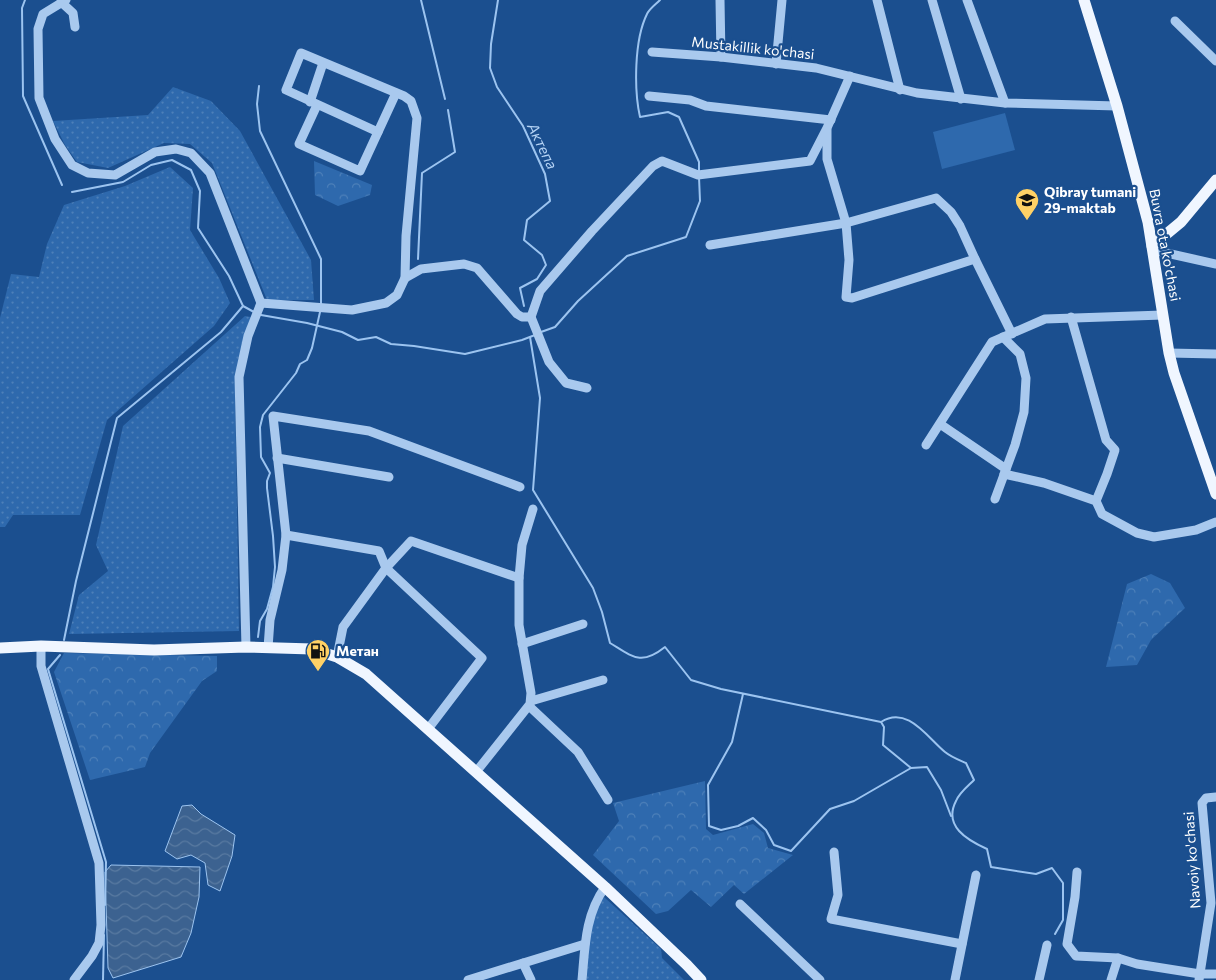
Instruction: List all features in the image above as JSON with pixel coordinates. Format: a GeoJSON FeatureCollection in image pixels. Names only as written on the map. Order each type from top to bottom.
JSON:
{"type":"FeatureCollection","features":[{"type":"Feature","properties":{"kind":"main road","name":"Buvra ota ko'chasi"},"geometry":{"type":"LineString","coordinates":[[1084,0],[1117,106],[1148,222],[1169,353],[1216,494]]}},
{"type":"Feature","properties":{"kind":"main road"},"geometry":{"type":"LineString","coordinates":[[1153,248],[1181,222],[1216,180]]}},
{"type":"Feature","properties":{"kind":"main road"},"geometry":{"type":"LineString","coordinates":[[0,648],[41,646],[154,650],[246,647],[312,648],[337,657],[366,674],[428,729],[605,887],[701,980]]}},
{"type":"Feature","properties":{"kind":"street"},"geometry":{"type":"LineString","coordinates":[[720,0],[721,57]]}},
{"type":"Feature","properties":{"kind":"street"},"geometry":{"type":"LineString","coordinates":[[776,64],[782,0]]}},
{"type":"Feature","properties":{"kind":"street"},"geometry":{"type":"LineString","coordinates":[[877,0],[900,90]]}},
{"type":"Feature","properties":{"kind":"street"},"geometry":{"type":"LineString","coordinates":[[932,0],[961,98]]}},
{"type":"Feature","properties":{"kind":"street"},"geometry":{"type":"LineString","coordinates":[[967,0],[1005,103]]}},
{"type":"Feature","properties":{"kind":"street"},"geometry":{"type":"LineString","coordinates":[[75,27],[73,13],[63,1],[43,14],[38,30],[39,98],[55,139],[72,165],[88,173],[115,175],[155,152],[176,149],[191,152],[210,173],[261,303],[248,336],[239,377],[246,647]]}},
{"type":"Feature","properties":{"kind":"street"},"geometry":{"type":"LineString","coordinates":[[1175,21],[1216,61]]}},
{"type":"Feature","properties":{"kind":"street","name":"Mustakillik ko'chasi"},"geometry":{"type":"LineString","coordinates":[[652,52],[721,57],[816,68],[900,90],[961,98],[1005,103],[1117,106]]}},
{"type":"Feature","properties":{"kind":"street"},"geometry":{"type":"LineString","coordinates":[[261,303],[352,310],[376,306],[386,303],[397,295],[405,278],[406,236],[418,118],[411,101],[301,53],[286,90],[378,132]]}},
{"type":"Feature","properties":{"kind":"street"},"geometry":{"type":"LineString","coordinates":[[323,62],[314,104],[298,144],[360,171],[396,93]]}},
{"type":"Feature","properties":{"kind":"street"},"geometry":{"type":"LineString","coordinates":[[587,388],[566,383],[549,362],[531,318],[540,291],[592,231],[653,166],[662,161],[698,175],[810,161],[850,76]]}},
{"type":"Feature","properties":{"kind":"street"},"geometry":{"type":"LineString","coordinates":[[649,96],[690,100],[706,106],[829,124]]}},
{"type":"Feature","properties":{"kind":"street"},"geometry":{"type":"LineString","coordinates":[[829,124],[827,158],[846,223],[848,260],[846,297],[852,298],[975,259]]}},
{"type":"Feature","properties":{"kind":"street"},"geometry":{"type":"LineString","coordinates":[[710,245],[846,223],[936,198],[951,212],[960,226],[1012,334]]}},
{"type":"Feature","properties":{"kind":"street"},"geometry":{"type":"LineString","coordinates":[[1153,248],[1216,264]]}},
{"type":"Feature","properties":{"kind":"street"},"geometry":{"type":"LineString","coordinates":[[405,278],[421,269],[464,264],[477,268],[517,314],[522,317],[531,318]]}},
{"type":"Feature","properties":{"kind":"street"},"geometry":{"type":"LineString","coordinates":[[926,445],[992,342],[1045,319],[1163,315]]}},
{"type":"Feature","properties":{"kind":"street"},"geometry":{"type":"LineString","coordinates":[[1071,317],[1106,440],[1115,450],[1096,501]]}},
{"type":"Feature","properties":{"kind":"street"},"geometry":{"type":"LineString","coordinates":[[995,499],[1015,445],[1024,412],[1026,378],[1020,354],[1003,337]]}},
{"type":"Feature","properties":{"kind":"street"},"geometry":{"type":"LineString","coordinates":[[1169,353],[1216,354]]}},
{"type":"Feature","properties":{"kind":"street"},"geometry":{"type":"LineString","coordinates":[[268,648],[270,620],[282,570],[286,535],[272,416],[369,431],[520,487]]}},
{"type":"Feature","properties":{"kind":"street"},"geometry":{"type":"LineString","coordinates":[[940,424],[1005,471],[1096,501],[1102,514],[1137,533],[1154,537],[1196,530],[1216,522]]}},
{"type":"Feature","properties":{"kind":"street"},"geometry":{"type":"LineString","coordinates":[[277,458],[389,477]]}},
{"type":"Feature","properties":{"kind":"street"},"geometry":{"type":"LineString","coordinates":[[476,772],[530,703],[532,693],[519,625],[519,578],[522,545],[533,508]]}},
{"type":"Feature","properties":{"kind":"street"},"geometry":{"type":"LineString","coordinates":[[286,535],[379,551],[386,568],[482,658],[428,729]]}},
{"type":"Feature","properties":{"kind":"street"},"geometry":{"type":"LineString","coordinates":[[337,657],[343,627],[386,568],[411,541],[519,578]]}},
{"type":"Feature","properties":{"kind":"street"},"geometry":{"type":"LineString","coordinates":[[522,644],[583,624]]}},
{"type":"Feature","properties":{"kind":"street"},"geometry":{"type":"LineString","coordinates":[[41,646],[41,666],[99,863],[101,926],[99,943],[74,980]]}},
{"type":"Feature","properties":{"kind":"street"},"geometry":{"type":"LineString","coordinates":[[530,703],[603,680]]}},
{"type":"Feature","properties":{"kind":"street"},"geometry":{"type":"LineString","coordinates":[[530,703],[578,752],[608,800]]}},
{"type":"Feature","properties":{"kind":"street","name":"Navoiy ko'chasi"},"geometry":{"type":"LineString","coordinates":[[1200,977],[1214,903],[1202,803],[1206,798],[1216,797]]}},
{"type":"Feature","properties":{"kind":"street"},"geometry":{"type":"LineString","coordinates":[[834,852],[838,895],[831,919],[962,944]]}},
{"type":"Feature","properties":{"kind":"street"},"geometry":{"type":"LineString","coordinates":[[1076,872],[1075,897],[1067,944],[1076,956],[1118,958],[1137,964],[1200,977],[1216,974]]}},
{"type":"Feature","properties":{"kind":"street"},"geometry":{"type":"LineString","coordinates":[[955,980],[976,875]]}},
{"type":"Feature","properties":{"kind":"street"},"geometry":{"type":"LineString","coordinates":[[582,980],[587,926],[597,898],[605,887]]}},
{"type":"Feature","properties":{"kind":"street"},"geometry":{"type":"LineString","coordinates":[[740,904],[820,980]]}},
{"type":"Feature","properties":{"kind":"street"},"geometry":{"type":"LineString","coordinates":[[468,980],[585,944]]}},
{"type":"Feature","properties":{"kind":"street"},"geometry":{"type":"LineString","coordinates":[[1039,980],[1047,945]]}},
{"type":"Feature","properties":{"kind":"street"},"geometry":{"type":"LineString","coordinates":[[1111,980],[1118,958]]}},
{"type":"Feature","properties":{"kind":"street"},"geometry":{"type":"LineString","coordinates":[[523,963],[531,980]]}},
{"type":"Feature","properties":{"kind":"green space"},"geometry":{"type":"Polygon","coordinates":[[[173,87],[211,101],[240,131],[311,260],[314,300],[267,300],[212,163],[190,144],[164,143],[108,168],[77,162],[65,145],[53,121],[148,115],[173,87]]]}},
{"type":"Feature","properties":{"kind":"green space"},"geometry":{"type":"Polygon","coordinates":[[[1005,113],[1015,150],[942,169],[933,132],[1005,113]]]}},
{"type":"Feature","properties":{"kind":"green space"},"geometry":{"type":"Polygon","coordinates":[[[314,161],[372,185],[370,195],[338,206],[315,195],[314,161]]]}},
{"type":"Feature","properties":{"kind":"green space"},"geometry":{"type":"Polygon","coordinates":[[[170,167],[193,188],[190,230],[219,278],[230,303],[214,326],[107,420],[80,515],[13,515],[5,527],[0,527],[0,318],[11,274],[39,277],[47,244],[64,205],[125,186],[170,167]]]}},
{"type":"Feature","properties":{"kind":"green space"},"geometry":{"type":"Polygon","coordinates":[[[245,316],[251,317],[238,361],[235,388],[239,631],[69,634],[79,595],[108,571],[96,545],[123,426],[245,316]]]}},
{"type":"Feature","properties":{"kind":"green space"},"geometry":{"type":"Polygon","coordinates":[[[1151,574],[1170,583],[1185,608],[1151,640],[1137,665],[1106,667],[1127,584],[1151,574]]]}},
{"type":"Feature","properties":{"kind":"green space"},"geometry":{"type":"Polygon","coordinates":[[[64,653],[217,656],[217,671],[202,681],[150,753],[145,767],[90,780],[54,672],[64,653]]]}},
{"type":"Feature","properties":{"kind":"green space"},"geometry":{"type":"Polygon","coordinates":[[[705,781],[706,829],[713,835],[753,824],[764,833],[768,848],[793,855],[744,894],[734,885],[711,907],[691,890],[668,911],[656,914],[593,855],[619,821],[613,803],[705,781]]]}},
{"type":"Feature","properties":{"kind":"green space"},"geometry":{"type":"Polygon","coordinates":[[[604,897],[661,949],[662,958],[684,980],[583,980],[591,925],[604,897]]]}},
{"type":"Feature","properties":{"kind":"water"},"geometry":{"type":"Polygon","coordinates":[[[192,805],[201,814],[235,835],[232,856],[220,891],[208,885],[205,863],[191,855],[177,859],[165,851],[182,806],[192,805]]]}},
{"type":"Feature","properties":{"kind":"water"},"geometry":{"type":"Polygon","coordinates":[[[111,865],[200,867],[199,897],[191,933],[181,957],[113,978],[108,968],[105,872],[111,865]]]}},
{"type":"Feature","properties":{"kind":"waterway"},"geometry":{"type":"LineString","coordinates":[[25,0],[22,8],[23,96],[62,185]]}},
{"type":"Feature","properties":{"kind":"waterway"},"geometry":{"type":"LineString","coordinates":[[421,0],[445,99]]}},
{"type":"Feature","properties":{"kind":"waterway","name":"Актепа"},"geometry":{"type":"LineString","coordinates":[[498,0],[491,44],[490,68],[497,87],[523,126],[545,174],[550,201],[527,220],[524,240],[542,255],[546,265],[537,279],[520,288],[524,306]]}},
{"type":"Feature","properties":{"kind":"waterway"},"geometry":{"type":"LineString","coordinates":[[660,0],[648,12],[637,51],[636,79],[640,117],[668,112],[679,117],[699,162],[699,172]]}},
{"type":"Feature","properties":{"kind":"waterway"},"geometry":{"type":"LineString","coordinates":[[259,86],[257,104],[260,131],[321,259],[321,305]]}},
{"type":"Feature","properties":{"kind":"waterway"},"geometry":{"type":"LineString","coordinates":[[418,259],[422,173],[455,152],[448,110]]}},
{"type":"Feature","properties":{"kind":"waterway"},"geometry":{"type":"LineString","coordinates":[[64,640],[76,581],[117,418],[221,332],[243,306],[229,276],[198,228],[200,191],[191,170],[172,160],[151,165],[123,182],[72,192]]}},
{"type":"Feature","properties":{"kind":"waterway"},"geometry":{"type":"LineString","coordinates":[[541,332],[555,327],[578,301],[627,256],[686,237],[700,201],[699,177]]}},
{"type":"Feature","properties":{"kind":"waterway"},"geometry":{"type":"LineString","coordinates":[[243,306],[254,312]]}},
{"type":"Feature","properties":{"kind":"waterway"},"geometry":{"type":"LineString","coordinates":[[258,637],[260,621],[267,609],[273,587],[275,567],[267,488],[270,473],[261,457],[260,427],[263,415],[296,373],[300,364],[307,360],[312,348],[320,312]]}},
{"type":"Feature","properties":{"kind":"waterway"},"geometry":{"type":"LineString","coordinates":[[261,315],[307,323],[342,332],[358,340],[376,337],[391,344],[465,354],[535,335]]}},
{"type":"Feature","properties":{"kind":"waterway"},"geometry":{"type":"LineString","coordinates":[[530,337],[540,398],[533,490],[593,588],[602,612],[610,643],[631,655],[643,658],[657,653],[665,647],[691,680],[721,689],[881,722],[899,717],[916,725],[947,754],[966,763],[974,780],[957,798],[953,810],[953,818],[959,831],[987,849],[991,867],[1036,874],[1052,868],[1063,883],[1063,920],[1055,934]]}},
{"type":"Feature","properties":{"kind":"waterway"},"geometry":{"type":"LineString","coordinates":[[60,655],[48,669],[106,862],[105,905]]}},
{"type":"Feature","properties":{"kind":"waterway"},"geometry":{"type":"LineString","coordinates":[[743,694],[732,742],[708,785],[709,826],[721,830],[738,826],[753,818],[766,830],[774,845],[791,851],[830,809],[854,801],[911,768],[927,767],[941,790],[951,816]]}},
{"type":"Feature","properties":{"kind":"waterway"},"geometry":{"type":"LineString","coordinates":[[881,722],[884,727],[883,745],[911,768]]}},
{"type":"Feature","properties":{"kind":"waterway"},"geometry":{"type":"LineString","coordinates":[[103,980],[104,935]]}},
{"type":"Feature","properties":{"kind":"place","name":"Qibray tumani 29-maktab"},"geometry":{"type":"Point","coordinates":[1027,221]}},
{"type":"Feature","properties":{"kind":"place","name":"Метан"},"geometry":{"type":"Point","coordinates":[318,672]}}]}
